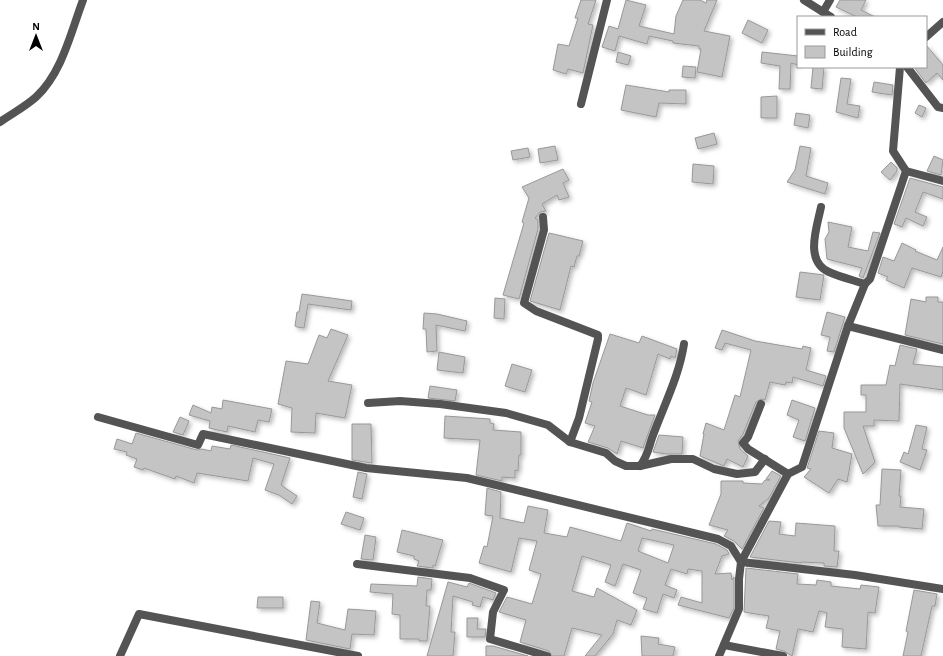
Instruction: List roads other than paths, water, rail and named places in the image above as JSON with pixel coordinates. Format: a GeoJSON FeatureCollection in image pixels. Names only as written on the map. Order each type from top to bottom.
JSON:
{"type":"FeatureCollection","features":[{"type":"Feature","properties":{"kind":"street"},"geometry":{"type":"LineString","coordinates":[[0,122],[42,91],[58,67],[83,0]]}},
{"type":"Feature","properties":{"kind":"street"},"geometry":{"type":"LineString","coordinates":[[580,104],[607,0]]}},
{"type":"Feature","properties":{"kind":"street"},"geometry":{"type":"LineString","coordinates":[[804,0],[829,16]]}},
{"type":"Feature","properties":{"kind":"street"},"geometry":{"type":"LineString","coordinates":[[823,12],[830,0]]}},
{"type":"Feature","properties":{"kind":"street"},"geometry":{"type":"LineString","coordinates":[[927,36],[943,22]]}},
{"type":"Feature","properties":{"kind":"street"},"geometry":{"type":"LineString","coordinates":[[900,68],[893,151],[906,171],[943,181]]}},
{"type":"Feature","properties":{"kind":"street"},"geometry":{"type":"LineString","coordinates":[[909,68],[938,107],[943,108]]}},
{"type":"Feature","properties":{"kind":"street"},"geometry":{"type":"LineString","coordinates":[[719,656],[739,609],[739,579],[741,562],[788,474],[802,467],[848,326],[865,284],[870,278],[906,171]]}},
{"type":"Feature","properties":{"kind":"street"},"geometry":{"type":"LineString","coordinates":[[821,207],[814,242],[815,258],[819,266],[828,272],[865,284]]}},
{"type":"Feature","properties":{"kind":"street"},"geometry":{"type":"LineString","coordinates":[[543,217],[544,230],[524,303],[528,307],[542,314],[594,332],[598,335],[579,418],[570,442]]}},
{"type":"Feature","properties":{"kind":"street"},"geometry":{"type":"LineString","coordinates":[[848,326],[943,350]]}},
{"type":"Feature","properties":{"kind":"street"},"geometry":{"type":"LineString","coordinates":[[640,466],[648,455],[652,439],[663,413],[682,358],[684,344]]}},
{"type":"Feature","properties":{"kind":"street"},"geometry":{"type":"LineString","coordinates":[[368,403],[408,402],[440,404],[506,413],[548,425],[570,442],[606,453],[615,461],[626,466],[640,466],[671,459],[693,459],[714,469],[737,474],[755,472],[765,459]]}},
{"type":"Feature","properties":{"kind":"street"},"geometry":{"type":"LineString","coordinates":[[761,404],[748,437],[743,443],[748,449],[788,474]]}},
{"type":"Feature","properties":{"kind":"street"},"geometry":{"type":"LineString","coordinates":[[98,417],[198,445],[203,434],[366,468],[467,478],[718,539],[731,546],[741,562]]}},
{"type":"Feature","properties":{"kind":"street"},"geometry":{"type":"LineString","coordinates":[[741,562],[855,575],[943,589]]}},
{"type":"Feature","properties":{"kind":"street"},"geometry":{"type":"LineString","coordinates":[[357,564],[470,578],[504,590],[493,612],[490,640],[547,656]]}},
{"type":"Feature","properties":{"kind":"street"},"geometry":{"type":"LineString","coordinates":[[120,656],[139,614],[358,656]]}},
{"type":"Feature","properties":{"kind":"street"},"geometry":{"type":"LineString","coordinates":[[724,645],[783,656]]}}]}
